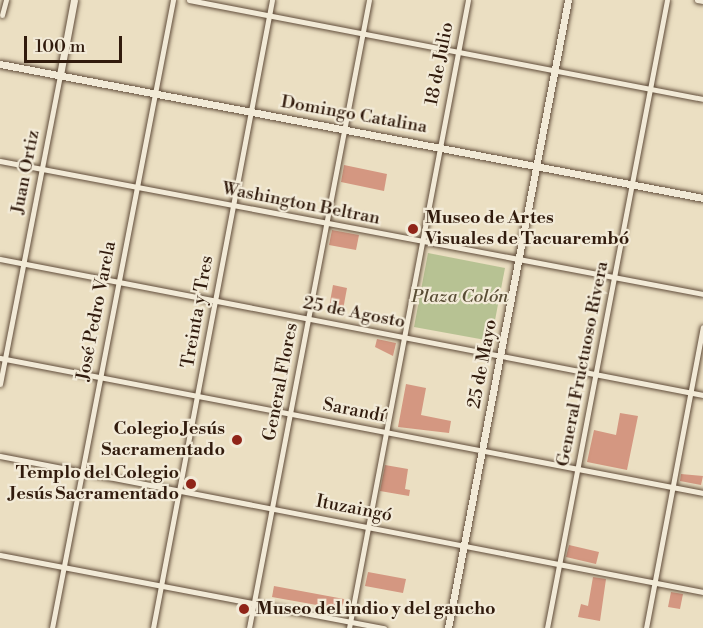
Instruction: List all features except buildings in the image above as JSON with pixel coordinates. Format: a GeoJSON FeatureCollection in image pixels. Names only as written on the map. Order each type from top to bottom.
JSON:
{"type":"FeatureCollection","features":[{"type":"Feature","properties":{"kind":"street"},"geometry":{"type":"LineString","coordinates":[[2,15],[6,0]]}},
{"type":"Feature","properties":{"kind":"street","name":"Juan Ortiz"},"geometry":{"type":"LineString","coordinates":[[0,384],[2,359],[24,263],[74,0]]}},
{"type":"Feature","properties":{"kind":"street","name":"José Pedro Varela"},"geometry":{"type":"LineString","coordinates":[[52,628],[173,0]]}},
{"type":"Feature","properties":{"kind":"street"},"geometry":{"type":"LineString","coordinates":[[189,0],[703,99]]}},
{"type":"Feature","properties":{"kind":"street","name":"Treinta y Tres"},"geometry":{"type":"LineString","coordinates":[[153,628],[272,0]]}},
{"type":"Feature","properties":{"kind":"street","name":"General Flores"},"geometry":{"type":"LineString","coordinates":[[249,628],[369,0]]}},
{"type":"Feature","properties":{"kind":"street","name":"18 de Julio"},"geometry":{"type":"LineString","coordinates":[[350,625],[468,0]]}},
{"type":"Feature","properties":{"kind":"street","name":"25 de Mayo"},"geometry":{"type":"LineString","coordinates":[[448,628],[568,0]]}},
{"type":"Feature","properties":{"kind":"street","name":"General Fructuoso Rivera"},"geometry":{"type":"LineString","coordinates":[[547,628],[667,0]]}},
{"type":"Feature","properties":{"kind":"street"},"geometry":{"type":"LineString","coordinates":[[697,0],[703,1]]}},
{"type":"Feature","properties":{"kind":"street","name":"Domingo Catalina"},"geometry":{"type":"LineString","coordinates":[[0,64],[440,146],[703,198]]}},
{"type":"Feature","properties":{"kind":"street","name":"Washington Beltran"},"geometry":{"type":"LineString","coordinates":[[0,162],[325,225],[703,294]]}},
{"type":"Feature","properties":{"kind":"street","name":"25 de Agosto"},"geometry":{"type":"LineString","coordinates":[[0,259],[703,395]]}},
{"type":"Feature","properties":{"kind":"street"},"geometry":{"type":"LineString","coordinates":[[646,628],[703,327]]}},
{"type":"Feature","properties":{"kind":"street","name":"Sarandí"},"geometry":{"type":"LineString","coordinates":[[2,359],[703,493]]}},
{"type":"Feature","properties":{"kind":"street","name":"Ituzaingó"},"geometry":{"type":"LineString","coordinates":[[0,456],[703,592]]}},
{"type":"Feature","properties":{"kind":"street"},"geometry":{"type":"LineString","coordinates":[[0,555],[161,585],[350,625],[384,628]]}},
{"type":"Feature","properties":{"kind":"green space","name":"Plaza Colón"},"geometry":{"type":"Polygon","coordinates":[[[428,253],[505,268],[491,341],[414,327],[428,253]]]}},
{"type":"Feature","properties":{"kind":"place","name":"Museo de Artes Visuales de Tacuarembó"},"geometry":{"type":"Point","coordinates":[413,229]}},
{"type":"Feature","properties":{"kind":"place","name":"Colegio Jesús Sacramentado"},"geometry":{"type":"Point","coordinates":[237,440]}},
{"type":"Feature","properties":{"kind":"place","name":"Templo del Colegio Jesús Sacramentado"},"geometry":{"type":"Point","coordinates":[191,484]}},
{"type":"Feature","properties":{"kind":"place","name":"Museo del indio y del gaucho"},"geometry":{"type":"Point","coordinates":[244,609]}}]}
